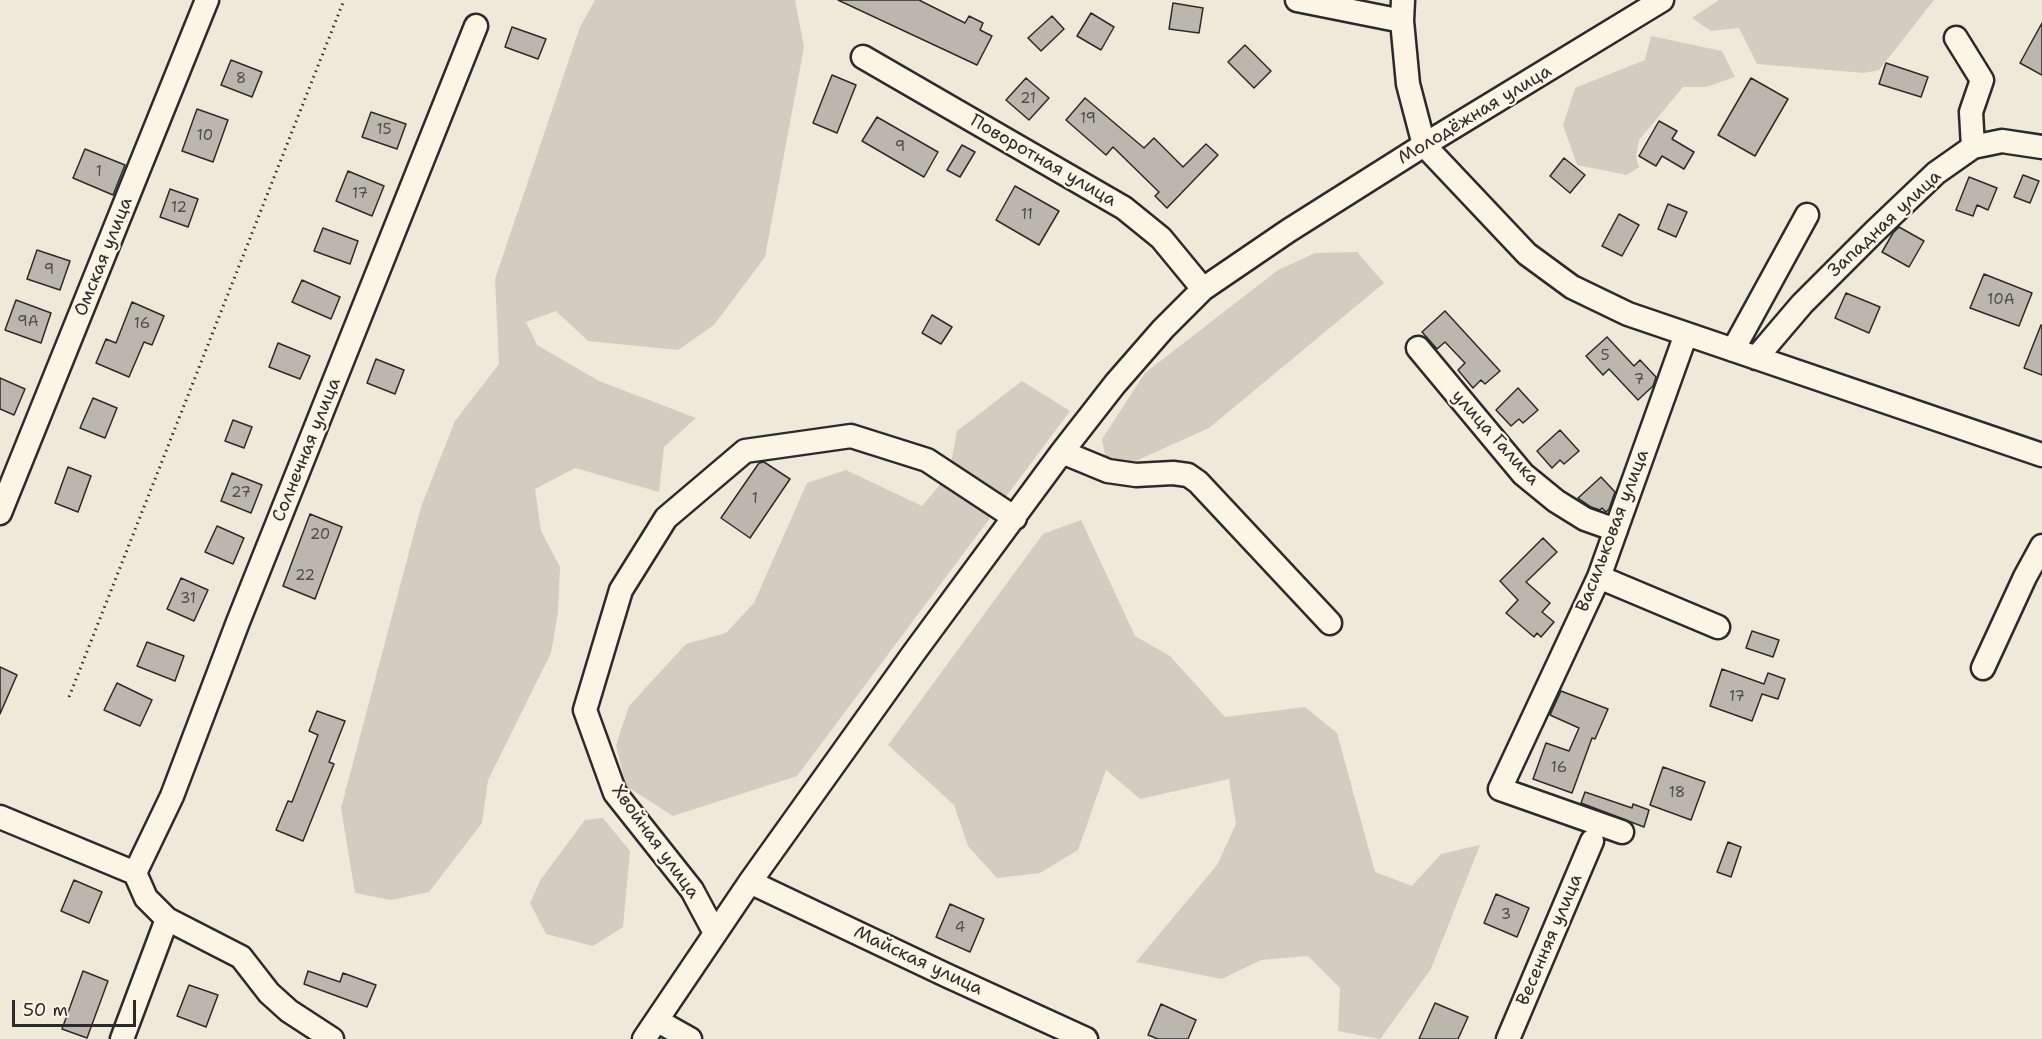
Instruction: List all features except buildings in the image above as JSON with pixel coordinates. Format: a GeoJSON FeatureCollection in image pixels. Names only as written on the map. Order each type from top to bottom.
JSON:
{"type":"FeatureCollection","features":[{"type":"Feature","properties":{"kind":"street","name":"Омская улица"},"geometry":{"type":"LineString","coordinates":[[0,513],[207,0]]}},
{"type":"Feature","properties":{"kind":"street"},"geometry":{"type":"LineString","coordinates":[[1297,0],[1403,11],[1408,84],[1425,145],[1527,254],[1572,287],[1628,315],[2042,455]]}},
{"type":"Feature","properties":{"kind":"street","name":"Молодёжная улица"},"geometry":{"type":"LineString","coordinates":[[651,1030],[750,882],[913,654],[1062,452],[1115,384],[1163,329],[1203,290],[1288,231],[1662,0]]}},
{"type":"Feature","properties":{"kind":"street","name":"Солнечная улица"},"geometry":{"type":"LineString","coordinates":[[135,873],[172,796],[238,622],[476,26]]}},
{"type":"Feature","properties":{"kind":"street"},"geometry":{"type":"LineString","coordinates":[[1956,38],[1982,80],[1971,112],[1972,147]]}},
{"type":"Feature","properties":{"kind":"street","name":"Поворотная улица"},"geometry":{"type":"LineString","coordinates":[[863,57],[1124,208],[1161,238],[1203,290]]}},
{"type":"Feature","properties":{"kind":"street","name":"Западная улица"},"geometry":{"type":"LineString","coordinates":[[1756,358],[1802,304],[1936,173],[1972,147],[2002,141],[2042,147]]}},
{"type":"Feature","properties":{"kind":"street"},"geometry":{"type":"LineString","coordinates":[[1733,350],[1807,215]]}},
{"type":"Feature","properties":{"kind":"street","name":"Васильковая улица"},"geometry":{"type":"LineString","coordinates":[[1622,831],[1500,789],[1599,577],[1686,334]]}},
{"type":"Feature","properties":{"kind":"street","name":"улица Галика"},"geometry":{"type":"LineString","coordinates":[[1418,348],[1523,474],[1556,501],[1586,519],[1616,530]]}},
{"type":"Feature","properties":{"kind":"street","name":"Хвойная улица"},"geometry":{"type":"LineString","coordinates":[[715,933],[692,890],[615,793],[585,710],[621,590],[666,518],[745,451],[851,436],[927,460],[1015,518]]}},
{"type":"Feature","properties":{"kind":"street"},"geometry":{"type":"LineString","coordinates":[[1062,452],[1108,471],[1136,475],[1173,473],[1188,475],[1198,482],[1330,623]]}},
{"type":"Feature","properties":{"kind":"street"},"geometry":{"type":"LineString","coordinates":[[1983,668],[2033,581],[2042,546]]}},
{"type":"Feature","properties":{"kind":"street"},"geometry":{"type":"LineString","coordinates":[[1599,577],[1718,627]]}},
{"type":"Feature","properties":{"kind":"street"},"geometry":{"type":"LineString","coordinates":[[0,817],[135,873],[146,898],[167,920],[241,957],[269,993],[289,1011],[332,1039]]}},
{"type":"Feature","properties":{"kind":"street","name":"Весенняя улица"},"geometry":{"type":"LineString","coordinates":[[1508,1039],[1592,841]]}},
{"type":"Feature","properties":{"kind":"street","name":"Майская улица"},"geometry":{"type":"LineString","coordinates":[[750,882],[1086,1039]]}},
{"type":"Feature","properties":{"kind":"street"},"geometry":{"type":"LineString","coordinates":[[122,1039],[167,920]]}},
{"type":"Feature","properties":{"kind":"street"},"geometry":{"type":"LineString","coordinates":[[651,1030],[690,1039]]}},
{"type":"Feature","properties":{"kind":"path"},"geometry":{"type":"LineString","coordinates":[[69,697],[344,0]]}},
{"type":"Feature","properties":{"kind":"shaded area"},"geometry":{"type":"Polygon","coordinates":[[[595,0],[795,0],[804,47],[765,257],[714,325],[678,350],[588,341],[556,311],[526,322],[537,345],[599,381],[696,418],[664,447],[659,492],[575,468],[535,489],[541,531],[560,567],[558,612],[551,653],[488,780],[482,823],[429,892],[391,900],[355,893],[341,808],[421,507],[455,421],[499,364],[495,279],[580,27],[595,0]]]}},
{"type":"Feature","properties":{"kind":"shaded area"},"geometry":{"type":"Polygon","coordinates":[[[1719,0],[1934,0],[1879,70],[1864,73],[1757,64],[1739,28],[1711,31],[1692,18],[1719,0]]]}},
{"type":"Feature","properties":{"kind":"shaded area"},"geometry":{"type":"Polygon","coordinates":[[[1651,36],[1722,51],[1735,77],[1706,87],[1683,87],[1639,140],[1636,157],[1639,167],[1627,175],[1577,165],[1563,125],[1575,88],[1645,60],[1651,36]]]}},
{"type":"Feature","properties":{"kind":"shaded area"},"geometry":{"type":"Polygon","coordinates":[[[1357,252],[1384,283],[1209,428],[1129,464],[1106,460],[1102,439],[1145,373],[1278,270],[1315,253],[1357,252]]]}},
{"type":"Feature","properties":{"kind":"shaded area"},"geometry":{"type":"Polygon","coordinates":[[[1022,381],[1070,411],[797,776],[673,816],[626,786],[616,745],[629,706],[686,644],[726,633],[754,603],[807,483],[846,470],[922,506],[949,474],[957,431],[1022,381]]]}},
{"type":"Feature","properties":{"kind":"shaded area"},"geometry":{"type":"Polygon","coordinates":[[[1081,520],[1135,636],[1170,656],[1225,717],[1305,707],[1337,733],[1375,872],[1412,886],[1441,854],[1480,845],[1431,969],[1380,1039],[1338,1031],[1340,988],[1308,956],[1261,960],[1222,979],[1136,962],[1217,865],[1236,824],[1229,779],[1140,799],[1106,770],[1078,850],[1040,873],[997,878],[968,846],[954,805],[888,745],[1043,534],[1081,520]]]}},
{"type":"Feature","properties":{"kind":"shaded area"},"geometry":{"type":"Polygon","coordinates":[[[603,818],[630,851],[623,927],[593,946],[546,934],[530,903],[541,879],[585,820],[603,818]]]}}]}
